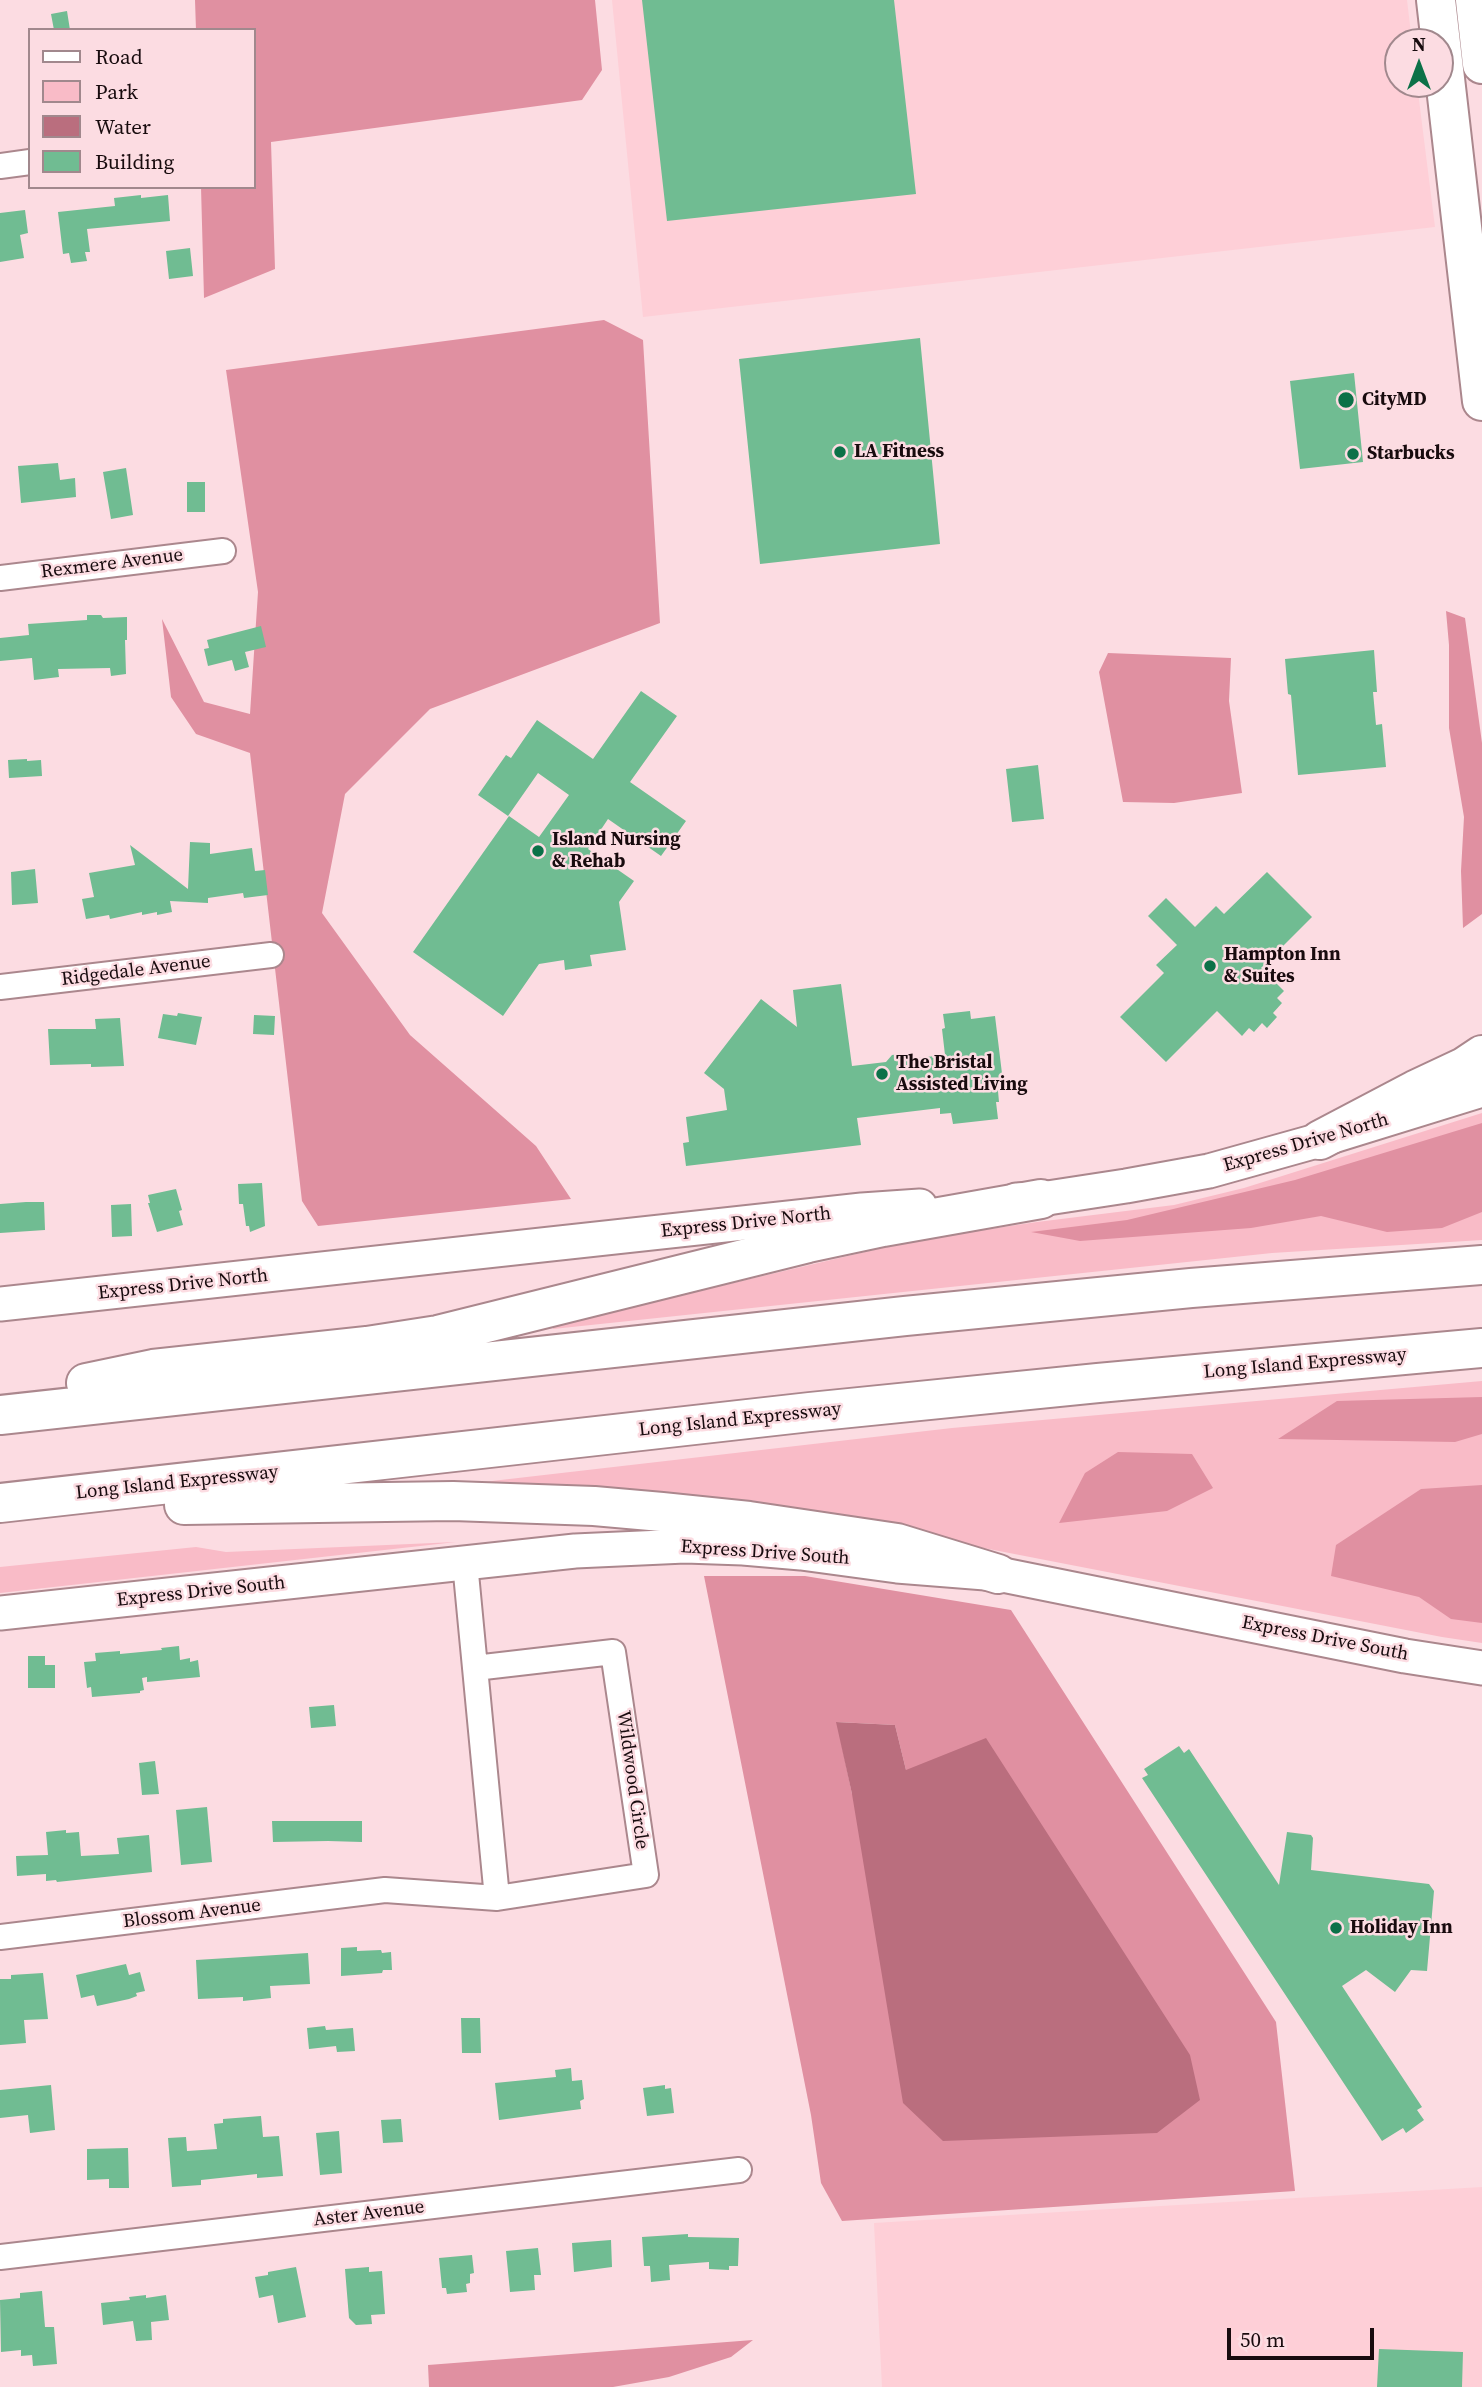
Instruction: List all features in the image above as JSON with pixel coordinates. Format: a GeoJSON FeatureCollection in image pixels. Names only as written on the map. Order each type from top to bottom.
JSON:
{"type":"FeatureCollection","features":[{"type":"Feature","properties":{"kind":"highway"},"geometry":{"type":"LineString","coordinates":[[1436,0],[1482,401]]}},
{"type":"Feature","properties":{"kind":"highway"},"geometry":{"type":"LineString","coordinates":[[1475,0],[1482,64]]}},
{"type":"Feature","properties":{"kind":"highway"},"geometry":{"type":"LineString","coordinates":[[1320,1140],[1464,1067],[1482,1055]]}},
{"type":"Feature","properties":{"kind":"highway"},"geometry":{"type":"LineString","coordinates":[[0,1400],[153,1369],[367,1346],[438,1335],[883,1227],[1041,1199]]}},
{"type":"Feature","properties":{"kind":"highway"},"geometry":{"type":"LineString","coordinates":[[0,1415],[905,1315],[1282,1280],[1482,1265]]}},
{"type":"Feature","properties":{"kind":"highway","name":"Long Island Expressway"},"geometry":{"type":"LineString","coordinates":[[0,1503],[1098,1382],[1482,1348]]}},
{"type":"Feature","properties":{"kind":"highway"},"geometry":{"type":"LineString","coordinates":[[0,1510],[379,1501],[594,1506],[749,1521],[897,1543],[998,1574]]}},
{"type":"Feature","properties":{"kind":"main road","name":"Express Drive North"},"geometry":{"type":"LineString","coordinates":[[0,1304],[862,1210],[1041,1199],[1209,1171],[1482,1090]]}},
{"type":"Feature","properties":{"kind":"main road","name":"Express Drive South"},"geometry":{"type":"LineString","coordinates":[[0,1613],[575,1551],[685,1546],[778,1551],[897,1566],[998,1574],[1405,1656],[1482,1668]]}},
{"type":"Feature","properties":{"kind":"street"},"geometry":{"type":"LineString","coordinates":[[0,166],[28,162]]}},
{"type":"Feature","properties":{"kind":"street","name":"Rexmere Avenue"},"geometry":{"type":"LineString","coordinates":[[0,578],[223,551]]}},
{"type":"Feature","properties":{"kind":"street","name":"Ridgedale Avenue"},"geometry":{"type":"LineString","coordinates":[[0,987],[271,955]]}},
{"type":"Feature","properties":{"kind":"street"},"geometry":{"type":"LineString","coordinates":[[465,1563],[497,1898]]}},
{"type":"Feature","properties":{"kind":"street","name":"Wildwood Circle"},"geometry":{"type":"LineString","coordinates":[[475,1668],[613,1652],[646,1875],[497,1898]]}},
{"type":"Feature","properties":{"kind":"street","name":"Blossom Avenue"},"geometry":{"type":"LineString","coordinates":[[0,1937],[385,1890],[497,1898]]}},
{"type":"Feature","properties":{"kind":"street","name":"Aster Avenue"},"geometry":{"type":"LineString","coordinates":[[0,2257],[739,2170]]}},
{"type":"Feature","properties":{"kind":"shaded area"},"geometry":{"type":"Polygon","coordinates":[[[195,0],[595,0],[602,70],[582,100],[271,142],[275,269],[204,298],[201,189],[256,189],[256,28],[196,28],[195,0]]]}},
{"type":"Feature","properties":{"kind":"shaded area"},"geometry":{"type":"Polygon","coordinates":[[[612,0],[1407,0],[1410,28],[1384,28],[1384,98],[1419,98],[1435,227],[643,317],[612,0]]]}},
{"type":"Feature","properties":{"kind":"shaded area"},"geometry":{"type":"Polygon","coordinates":[[[604,320],[643,340],[660,623],[430,709],[345,794],[322,913],[410,1035],[536,1146],[571,1199],[318,1226],[302,1201],[250,753],[196,734],[171,697],[162,619],[204,702],[250,714],[258,592],[226,370],[604,320]]]}},
{"type":"Feature","properties":{"kind":"shaded area"},"geometry":{"type":"Polygon","coordinates":[[[1446,611],[1465,618],[1482,743],[1482,914],[1463,928],[1461,871],[1464,817],[1449,728],[1449,645],[1446,611]]]}},
{"type":"Feature","properties":{"kind":"shaded area"},"geometry":{"type":"Polygon","coordinates":[[[1108,653],[1231,658],[1229,701],[1242,793],[1174,803],[1123,802],[1099,672],[1108,653]]]}},
{"type":"Feature","properties":{"kind":"shaded area"},"geometry":{"type":"Polygon","coordinates":[[[1482,1123],[1482,1212],[1442,1228],[1387,1232],[1321,1216],[1251,1228],[1080,1241],[1031,1232],[1127,1220],[1295,1180],[1482,1123]]]}},
{"type":"Feature","properties":{"kind":"shaded area"},"geometry":{"type":"Polygon","coordinates":[[[1482,1397],[1482,1434],[1455,1442],[1278,1439],[1337,1401],[1482,1397]]]}},
{"type":"Feature","properties":{"kind":"shaded area"},"geometry":{"type":"Polygon","coordinates":[[[1118,1452],[1192,1454],[1213,1488],[1167,1511],[1059,1523],[1085,1473],[1118,1452]]]}},
{"type":"Feature","properties":{"kind":"shaded area"},"geometry":{"type":"Polygon","coordinates":[[[1482,1485],[1482,1623],[1451,1619],[1419,1597],[1331,1576],[1336,1545],[1421,1489],[1482,1485]]]}},
{"type":"Feature","properties":{"kind":"shaded area"},"geometry":{"type":"Polygon","coordinates":[[[704,1576],[805,1576],[1011,1610],[1276,2022],[1295,2191],[842,2221],[821,2183],[811,2115],[704,1576]],[[837,1722],[852,1794],[906,1770],[895,1725],[837,1722]]]}},
{"type":"Feature","properties":{"kind":"shaded area"},"geometry":{"type":"Polygon","coordinates":[[[1482,2187],[1482,2387],[882,2387],[874,2223],[1482,2187]]]}},
{"type":"Feature","properties":{"kind":"shaded area"},"geometry":{"type":"Polygon","coordinates":[[[753,2340],[731,2357],[669,2377],[613,2387],[429,2387],[428,2365],[753,2340]]]}},
{"type":"Feature","properties":{"kind":"green space"},"geometry":{"type":"Polygon","coordinates":[[[1482,1113],[1482,1240],[1272,1253],[553,1329],[554,1325],[916,1240],[1174,1205],[1244,1188],[1482,1113]]]}},
{"type":"Feature","properties":{"kind":"green space"},"geometry":{"type":"Polygon","coordinates":[[[1482,1381],[1482,1643],[896,1531],[466,1484],[952,1428],[1482,1381]]]}},
{"type":"Feature","properties":{"kind":"green space"},"geometry":{"type":"Polygon","coordinates":[[[456,1542],[0,1593],[0,1567],[196,1547],[226,1552],[456,1542]]]}},
{"type":"Feature","properties":{"kind":"water"},"geometry":{"type":"Polygon","coordinates":[[[836,1722],[895,1725],[906,1770],[986,1738],[1190,2055],[1200,2100],[1157,2133],[943,2141],[903,2103],[852,1794],[836,1722]]]}},
{"type":"Feature","properties":{"kind":"building"},"geometry":{"type":"Polygon","coordinates":[[[642,0],[894,0],[916,194],[667,221],[642,0]]]}},
{"type":"Feature","properties":{"kind":"building"},"geometry":{"type":"Polygon","coordinates":[[[67,11],[70,28],[54,28],[51,14],[67,11]]]}},
{"type":"Feature","properties":{"kind":"building"},"geometry":{"type":"Polygon","coordinates":[[[141,195],[141,198],[168,195],[170,221],[87,229],[90,252],[85,252],[87,261],[71,263],[69,253],[63,254],[58,212],[115,206],[114,198],[141,195]]]}},
{"type":"Feature","properties":{"kind":"building"},"geometry":{"type":"Polygon","coordinates":[[[25,210],[28,233],[20,235],[24,258],[0,262],[0,213],[25,210]]]}},
{"type":"Feature","properties":{"kind":"building"},"geometry":{"type":"Polygon","coordinates":[[[190,248],[193,276],[169,279],[166,251],[190,248]]]}},
{"type":"Feature","properties":{"kind":"building","name":"LA Fitness"},"geometry":{"type":"Polygon","coordinates":[[[920,338],[940,544],[760,564],[739,359],[920,338]]]}},
{"type":"Feature","properties":{"kind":"building"},"geometry":{"type":"Polygon","coordinates":[[[1354,373],[1363,462],[1300,469],[1290,381],[1354,373]]]}},
{"type":"Feature","properties":{"kind":"building"},"geometry":{"type":"Polygon","coordinates":[[[58,463],[60,480],[75,478],[76,497],[21,503],[18,466],[58,463]]]}},
{"type":"Feature","properties":{"kind":"building"},"geometry":{"type":"Polygon","coordinates":[[[126,468],[133,515],[111,519],[103,472],[126,468]]]}},
{"type":"Feature","properties":{"kind":"building"},"geometry":{"type":"Polygon","coordinates":[[[187,482],[205,482],[205,512],[187,512],[187,482]]]}},
{"type":"Feature","properties":{"kind":"building"},"geometry":{"type":"Polygon","coordinates":[[[87,615],[101,615],[103,618],[127,617],[126,674],[111,676],[110,668],[58,669],[59,677],[34,680],[32,658],[0,661],[0,638],[29,635],[28,624],[87,620],[87,615]]]}},
{"type":"Feature","properties":{"kind":"building"},"geometry":{"type":"Polygon","coordinates":[[[261,626],[266,647],[245,652],[249,667],[235,671],[232,660],[208,666],[204,649],[209,648],[207,640],[261,626]]]}},
{"type":"Feature","properties":{"kind":"building"},"geometry":{"type":"Polygon","coordinates":[[[1374,650],[1377,692],[1373,692],[1376,725],[1382,724],[1386,767],[1298,775],[1285,659],[1374,650]]]}},
{"type":"Feature","properties":{"kind":"building","name":"Island Nursing & Rehab"},"geometry":{"type":"Polygon","coordinates":[[[641,691],[677,716],[630,782],[686,821],[661,856],[608,819],[588,849],[634,881],[619,902],[626,950],[590,955],[592,966],[565,970],[564,960],[539,964],[503,1016],[413,952],[509,816],[539,837],[569,795],[538,773],[508,816],[478,795],[506,755],[511,758],[537,720],[593,759],[641,691]]]}},
{"type":"Feature","properties":{"kind":"building"},"geometry":{"type":"Polygon","coordinates":[[[8,760],[41,760],[42,776],[9,778],[8,760]]]}},
{"type":"Feature","properties":{"kind":"building"},"geometry":{"type":"Polygon","coordinates":[[[1038,765],[1044,819],[1012,822],[1006,769],[1038,765]]]}},
{"type":"Feature","properties":{"kind":"building"},"geometry":{"type":"Polygon","coordinates":[[[190,842],[210,843],[210,854],[252,848],[255,871],[265,870],[268,895],[244,898],[243,893],[208,898],[208,903],[170,901],[172,912],[142,915],[142,912],[110,919],[109,915],[86,919],[82,899],[94,897],[89,873],[135,865],[130,845],[188,889],[190,842]]]}},
{"type":"Feature","properties":{"kind":"building"},"geometry":{"type":"Polygon","coordinates":[[[35,869],[38,903],[12,905],[11,872],[35,869]]]}},
{"type":"Feature","properties":{"kind":"building","name":"Hampton Inn & Suites"},"geometry":{"type":"Polygon","coordinates":[[[1267,872],[1312,917],[1261,968],[1284,991],[1277,998],[1282,1003],[1273,1013],[1277,1017],[1267,1028],[1262,1023],[1254,1032],[1249,1028],[1242,1036],[1217,1011],[1166,1062],[1120,1017],[1164,973],[1156,965],[1177,945],[1148,916],[1166,898],[1195,927],[1216,906],[1224,914],[1267,872]]]}},
{"type":"Feature","properties":{"kind":"building","name":"The Bristal Assisted Living"},"geometry":{"type":"Polygon","coordinates":[[[841,984],[852,1066],[886,1062],[892,1055],[900,1054],[907,1059],[945,1055],[943,1014],[970,1011],[971,1019],[995,1016],[1004,1090],[998,1091],[998,1119],[953,1124],[951,1113],[940,1114],[940,1108],[857,1118],[861,1145],[686,1166],[683,1143],[689,1142],[686,1117],[727,1110],[724,1089],[704,1073],[761,999],[797,1027],[793,990],[841,984]]]}},
{"type":"Feature","properties":{"kind":"building"},"geometry":{"type":"Polygon","coordinates":[[[178,1013],[202,1017],[196,1045],[158,1038],[163,1014],[177,1016],[178,1013]]]}},
{"type":"Feature","properties":{"kind":"building"},"geometry":{"type":"Polygon","coordinates":[[[254,1015],[275,1016],[274,1035],[253,1034],[254,1015]]]}},
{"type":"Feature","properties":{"kind":"building"},"geometry":{"type":"Polygon","coordinates":[[[120,1018],[124,1066],[50,1065],[48,1029],[96,1029],[95,1019],[120,1018]]]}},
{"type":"Feature","properties":{"kind":"building"},"geometry":{"type":"Polygon","coordinates":[[[262,1183],[265,1226],[250,1232],[249,1226],[246,1226],[243,1204],[239,1204],[238,1184],[262,1183]]]}},
{"type":"Feature","properties":{"kind":"building"},"geometry":{"type":"Polygon","coordinates":[[[176,1189],[183,1225],[157,1232],[148,1195],[176,1189]]]}},
{"type":"Feature","properties":{"kind":"building"},"geometry":{"type":"Polygon","coordinates":[[[44,1202],[45,1230],[0,1233],[0,1204],[44,1202]]]}},
{"type":"Feature","properties":{"kind":"building"},"geometry":{"type":"Polygon","coordinates":[[[131,1204],[132,1236],[112,1237],[111,1205],[131,1204]]]}},
{"type":"Feature","properties":{"kind":"building"},"geometry":{"type":"Polygon","coordinates":[[[179,1646],[180,1660],[198,1660],[200,1677],[147,1682],[147,1677],[142,1678],[144,1690],[140,1693],[92,1697],[91,1687],[87,1688],[84,1662],[96,1661],[95,1653],[120,1651],[120,1654],[179,1646]]]}},
{"type":"Feature","properties":{"kind":"building"},"geometry":{"type":"Polygon","coordinates":[[[28,1656],[45,1656],[45,1665],[55,1665],[55,1688],[28,1688],[28,1656]]]}},
{"type":"Feature","properties":{"kind":"building"},"geometry":{"type":"Polygon","coordinates":[[[334,1705],[336,1726],[311,1728],[309,1707],[334,1705]]]}},
{"type":"Feature","properties":{"kind":"building","name":"Holiday Inn"},"geometry":{"type":"Polygon","coordinates":[[[1179,1746],[1184,1753],[1189,1749],[1279,1885],[1287,1832],[1311,1835],[1313,1838],[1311,1870],[1429,1884],[1434,1891],[1427,1971],[1411,1970],[1395,1992],[1366,1970],[1342,1986],[1422,2107],[1417,2110],[1424,2120],[1406,2133],[1403,2128],[1382,2141],[1142,1778],[1148,1775],[1144,1769],[1179,1746]]]}},
{"type":"Feature","properties":{"kind":"building"},"geometry":{"type":"Polygon","coordinates":[[[155,1761],[159,1794],[142,1795],[139,1763],[155,1761]]]}},
{"type":"Feature","properties":{"kind":"building"},"geometry":{"type":"Polygon","coordinates":[[[207,1807],[212,1862],[181,1865],[176,1810],[207,1807]]]}},
{"type":"Feature","properties":{"kind":"building"},"geometry":{"type":"Polygon","coordinates":[[[272,1821],[362,1821],[362,1842],[273,1842],[272,1821]]]}},
{"type":"Feature","properties":{"kind":"building"},"geometry":{"type":"Polygon","coordinates":[[[66,1830],[66,1833],[79,1832],[81,1856],[119,1854],[117,1838],[149,1835],[152,1872],[57,1882],[46,1881],[46,1874],[17,1876],[16,1856],[48,1855],[46,1832],[66,1830]]]}},
{"type":"Feature","properties":{"kind":"building"},"geometry":{"type":"Polygon","coordinates":[[[357,1947],[357,1951],[391,1952],[392,1970],[341,1976],[341,1948],[357,1947]]]}},
{"type":"Feature","properties":{"kind":"building"},"geometry":{"type":"Polygon","coordinates":[[[308,1953],[310,1984],[270,1986],[271,1998],[243,2001],[243,1997],[198,1999],[196,1960],[308,1953]]]}},
{"type":"Feature","properties":{"kind":"building"},"geometry":{"type":"Polygon","coordinates":[[[126,1964],[129,1975],[140,1972],[145,1991],[136,1993],[137,1996],[129,1999],[97,2006],[94,1995],[81,1998],[76,1975],[126,1964]]]}},
{"type":"Feature","properties":{"kind":"building"},"geometry":{"type":"Polygon","coordinates":[[[43,1973],[48,2019],[24,2020],[26,2043],[0,2045],[0,1979],[11,1979],[11,1975],[43,1973]]]}},
{"type":"Feature","properties":{"kind":"building"},"geometry":{"type":"Polygon","coordinates":[[[461,2018],[480,2018],[481,2053],[462,2053],[461,2018]]]}},
{"type":"Feature","properties":{"kind":"building"},"geometry":{"type":"Polygon","coordinates":[[[325,2026],[326,2030],[353,2028],[355,2051],[337,2052],[336,2046],[309,2049],[307,2028],[325,2026]]]}},
{"type":"Feature","properties":{"kind":"building"},"geometry":{"type":"Polygon","coordinates":[[[571,2068],[572,2081],[582,2080],[584,2099],[580,2101],[581,2109],[499,2120],[495,2083],[556,2077],[555,2070],[571,2068]]]}},
{"type":"Feature","properties":{"kind":"building"},"geometry":{"type":"Polygon","coordinates":[[[51,2085],[55,2130],[30,2133],[28,2115],[0,2118],[0,2090],[51,2085]]]}},
{"type":"Feature","properties":{"kind":"building"},"geometry":{"type":"Polygon","coordinates":[[[665,2085],[665,2089],[671,2088],[674,2113],[647,2116],[643,2088],[665,2085]]]}},
{"type":"Feature","properties":{"kind":"building"},"geometry":{"type":"Polygon","coordinates":[[[261,2116],[263,2137],[279,2136],[283,2176],[257,2178],[257,2174],[201,2180],[201,2185],[172,2187],[168,2138],[186,2137],[187,2151],[217,2149],[214,2124],[223,2123],[223,2119],[261,2116]]]}},
{"type":"Feature","properties":{"kind":"building"},"geometry":{"type":"Polygon","coordinates":[[[401,2119],[403,2142],[383,2143],[381,2120],[401,2119]]]}},
{"type":"Feature","properties":{"kind":"building"},"geometry":{"type":"Polygon","coordinates":[[[339,2131],[342,2173],[320,2175],[316,2133],[339,2131]]]}},
{"type":"Feature","properties":{"kind":"building"},"geometry":{"type":"Polygon","coordinates":[[[128,2148],[129,2188],[109,2188],[109,2179],[87,2180],[87,2149],[128,2148]]]}},
{"type":"Feature","properties":{"kind":"building"},"geometry":{"type":"Polygon","coordinates":[[[688,2234],[688,2237],[739,2238],[738,2266],[729,2266],[729,2270],[709,2269],[709,2262],[669,2265],[670,2280],[651,2282],[650,2266],[644,2266],[642,2237],[688,2234]]]}},
{"type":"Feature","properties":{"kind":"building"},"geometry":{"type":"Polygon","coordinates":[[[611,2240],[612,2267],[574,2272],[572,2243],[611,2240]]]}},
{"type":"Feature","properties":{"kind":"building"},"geometry":{"type":"Polygon","coordinates":[[[538,2248],[541,2275],[534,2275],[535,2290],[510,2292],[506,2251],[538,2248]]]}},
{"type":"Feature","properties":{"kind":"building"},"geometry":{"type":"Polygon","coordinates":[[[472,2255],[474,2273],[470,2274],[470,2283],[466,2284],[467,2292],[447,2294],[446,2288],[442,2288],[439,2258],[472,2255]]]}},
{"type":"Feature","properties":{"kind":"building"},"geometry":{"type":"Polygon","coordinates":[[[296,2267],[306,2317],[278,2323],[273,2295],[259,2298],[255,2277],[296,2267]]]}},
{"type":"Feature","properties":{"kind":"building"},"geometry":{"type":"Polygon","coordinates":[[[369,2267],[369,2272],[382,2271],[385,2314],[371,2315],[372,2324],[356,2325],[349,2318],[345,2269],[369,2267]]]}},
{"type":"Feature","properties":{"kind":"building"},"geometry":{"type":"Polygon","coordinates":[[[42,2291],[45,2327],[54,2327],[57,2364],[33,2366],[32,2355],[21,2356],[21,2350],[1,2352],[0,2300],[20,2298],[20,2293],[42,2291]]]}},
{"type":"Feature","properties":{"kind":"building"},"geometry":{"type":"Polygon","coordinates":[[[146,2295],[146,2298],[166,2295],[169,2320],[151,2322],[152,2340],[136,2341],[133,2321],[103,2325],[101,2303],[130,2300],[129,2297],[146,2295]]]}},
{"type":"Feature","properties":{"kind":"building"},"geometry":{"type":"Polygon","coordinates":[[[1379,2349],[1463,2352],[1462,2387],[1377,2387],[1379,2349]]]}},
{"type":"Feature","properties":{"kind":"place","name":"CityMD"},"geometry":{"type":"Point","coordinates":[1346,400]}},
{"type":"Feature","properties":{"kind":"place","name":"LA Fitness"},"geometry":{"type":"Point","coordinates":[840,452]}},
{"type":"Feature","properties":{"kind":"place","name":"Starbucks"},"geometry":{"type":"Point","coordinates":[1353,454]}},
{"type":"Feature","properties":{"kind":"place","name":"Island Nursing & Rehab"},"geometry":{"type":"Point","coordinates":[538,851]}},
{"type":"Feature","properties":{"kind":"place","name":"Hampton Inn & Suites"},"geometry":{"type":"Point","coordinates":[1210,966]}},
{"type":"Feature","properties":{"kind":"place","name":"The Bristal Assisted Living"},"geometry":{"type":"Point","coordinates":[882,1074]}},
{"type":"Feature","properties":{"kind":"place","name":"Holiday Inn"},"geometry":{"type":"Point","coordinates":[1336,1928]}}]}
